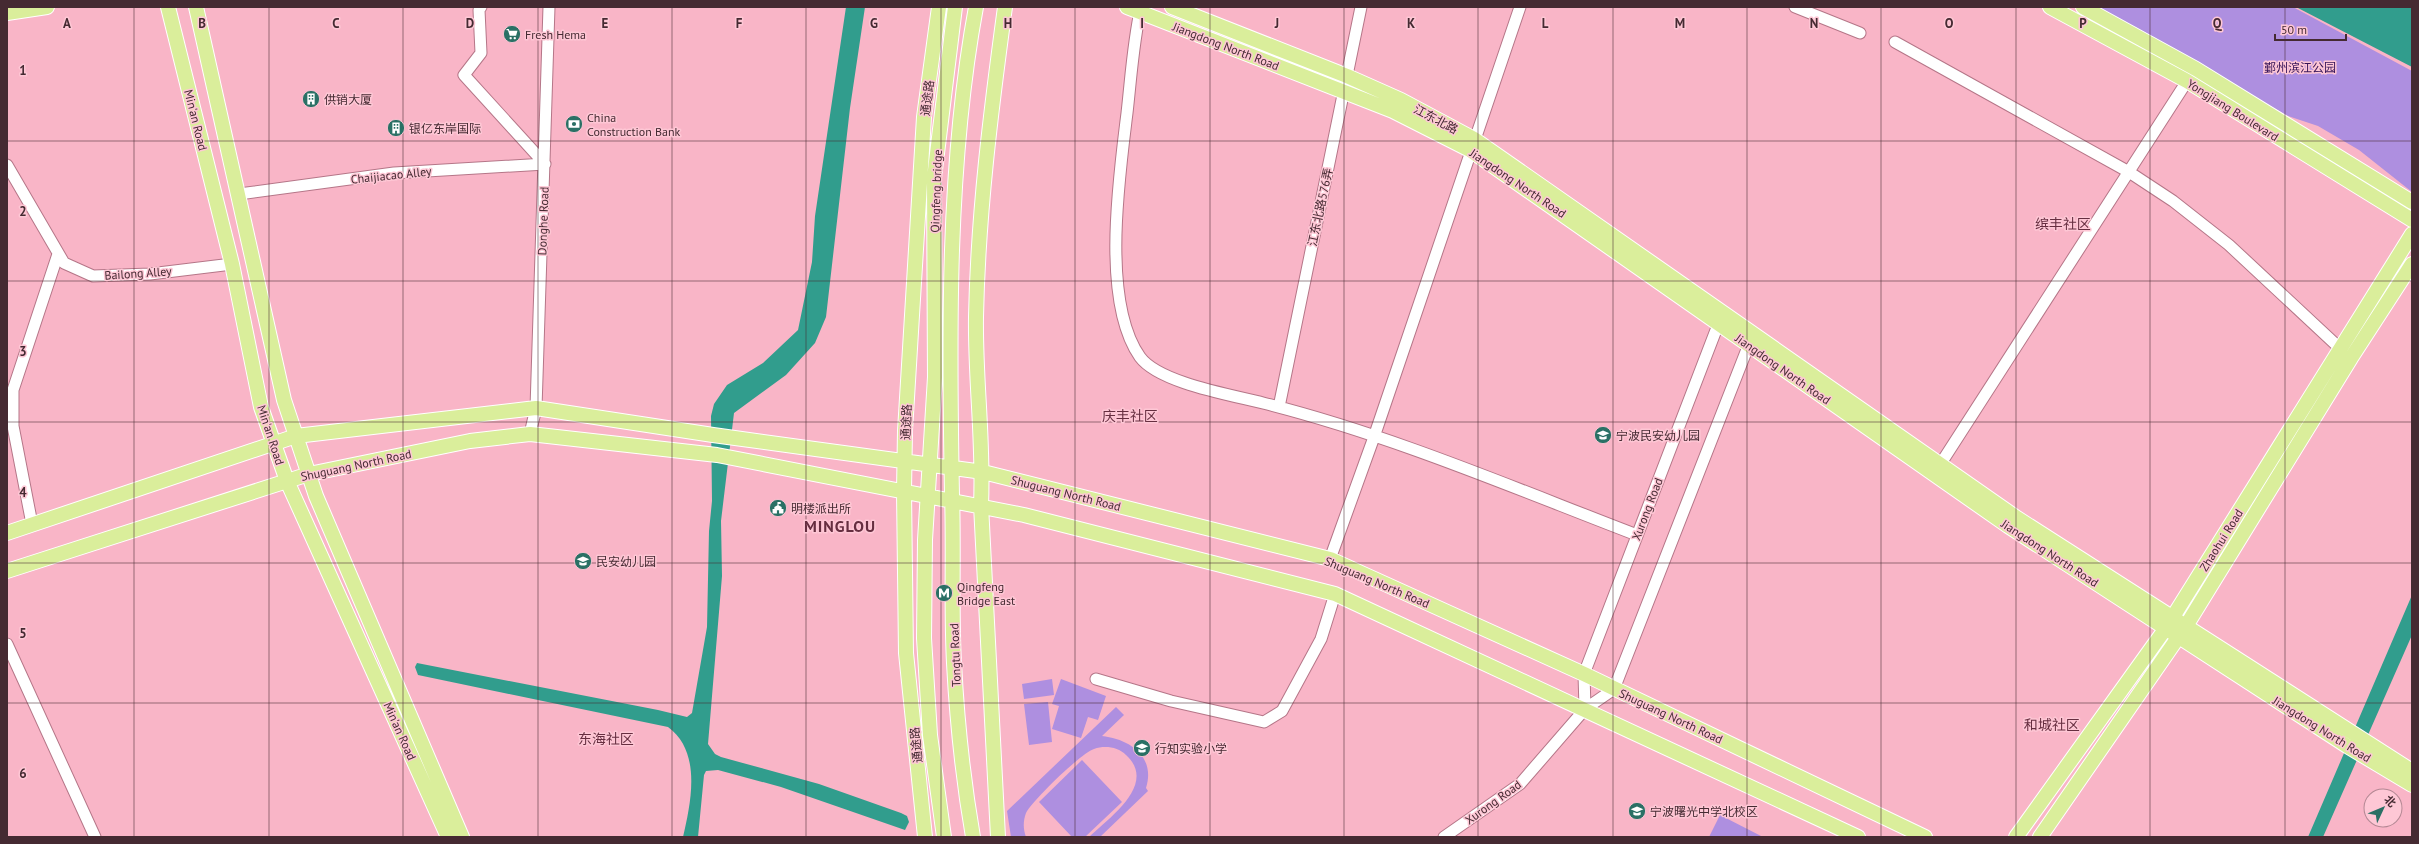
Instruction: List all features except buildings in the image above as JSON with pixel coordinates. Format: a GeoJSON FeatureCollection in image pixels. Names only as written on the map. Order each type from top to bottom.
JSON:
{"type":"FeatureCollection","features":[{"type":"Feature","properties":{"kind":"main road"},"geometry":{"type":"LineString","coordinates":[[7,13],[47,7]]}},
{"type":"Feature","properties":{"kind":"main road","name":"Min'an Road"},"geometry":{"type":"LineString","coordinates":[[168,7],[232,264],[261,407],[287,481],[448,837]]}},
{"type":"Feature","properties":{"kind":"main road","name":"Min'an Road"},"geometry":{"type":"LineString","coordinates":[[196,7],[284,400],[316,496],[462,837]]}},
{"type":"Feature","properties":{"kind":"main road","name":"通途路"},"geometry":{"type":"LineString","coordinates":[[925,837],[906,653],[904,491],[906,423],[924,117],[939,7]]}},
{"type":"Feature","properties":{"kind":"main road","name":"Qingfeng bridge"},"geometry":{"type":"LineString","coordinates":[[929,465],[935,377],[934,178],[955,7]]}},
{"type":"Feature","properties":{"kind":"main road","name":"Qingfeng bridge"},"geometry":{"type":"LineString","coordinates":[[952,376],[954,219],[960,132],[976,7]]}},
{"type":"Feature","properties":{"kind":"main road"},"geometry":{"type":"LineString","coordinates":[[998,837],[981,505],[983,472],[976,318],[987,140],[1005,7]]}},
{"type":"Feature","properties":{"kind":"main road","name":"江东北路"},"geometry":{"type":"LineString","coordinates":[[1172,7],[1347,76],[1401,100],[1472,145]]}},
{"type":"Feature","properties":{"kind":"main road","name":"Yongjiang Boulevard"},"geometry":{"type":"LineString","coordinates":[[2050,7],[2187,81],[2412,220]]}},
{"type":"Feature","properties":{"kind":"main road","name":"Yongjiang Boulevard"},"geometry":{"type":"LineString","coordinates":[[2083,7],[2196,69],[2412,202]]}},
{"type":"Feature","properties":{"kind":"main road","name":"Jiangdong North Road"},"geometry":{"type":"LineString","coordinates":[[1136,9],[1344,91],[1472,145],[1937,470],[2170,623],[2346,729],[2412,785]]}},
{"type":"Feature","properties":{"kind":"main road","name":"Zhaohui Road"},"geometry":{"type":"LineString","coordinates":[[2040,837],[2183,631],[2346,354],[2412,234]]}},
{"type":"Feature","properties":{"kind":"main road","name":"Zhaohui Road"},"geometry":{"type":"LineString","coordinates":[[2016,837],[2170,623],[2346,354],[2412,264]]}},
{"type":"Feature","properties":{"kind":"main road","name":"Tongtu Road"},"geometry":{"type":"LineString","coordinates":[[952,376],[954,662],[962,771],[973,837]]}},
{"type":"Feature","properties":{"kind":"main road"},"geometry":{"type":"LineString","coordinates":[[7,533],[274,445],[296,436],[536,408]]}},
{"type":"Feature","properties":{"kind":"main road","name":"Shuguang North Road"},"geometry":{"type":"LineString","coordinates":[[536,408],[713,436],[983,472],[1330,560],[1584,674],[1925,837]]}},
{"type":"Feature","properties":{"kind":"main road","name":"Shuguang North Road"},"geometry":{"type":"LineString","coordinates":[[7,571],[309,474],[470,441],[530,434],[717,454],[904,491]]}},
{"type":"Feature","properties":{"kind":"main road"},"geometry":{"type":"LineString","coordinates":[[929,465],[925,540],[924,638],[930,735],[944,837]]}},
{"type":"Feature","properties":{"kind":"main road"},"geometry":{"type":"LineString","coordinates":[[904,491],[981,505],[1335,594],[1858,837]]}},
{"type":"Feature","properties":{"kind":"main road","name":"Jiangdong North Road"},"geometry":{"type":"LineString","coordinates":[[2183,631],[2347,746],[2379,757],[2412,771]]}},
{"type":"Feature","properties":{"kind":"street"},"geometry":{"type":"LineString","coordinates":[[481,7],[479,10],[481,53],[464,75],[545,164]]}},
{"type":"Feature","properties":{"kind":"street","name":"Donghe Road"},"geometry":{"type":"LineString","coordinates":[[530,434],[536,408],[549,7]]}},
{"type":"Feature","properties":{"kind":"street","name":"江东北路576弄"},"geometry":{"type":"LineString","coordinates":[[1280,407],[1360,7]]}},
{"type":"Feature","properties":{"kind":"street"},"geometry":{"type":"LineString","coordinates":[[1330,560],[1374,437],[1520,7]]}},
{"type":"Feature","properties":{"kind":"street"},"geometry":{"type":"LineString","coordinates":[[1795,7],[1860,33]]}},
{"type":"Feature","properties":{"kind":"street"},"geometry":{"type":"LineString","coordinates":[[1136,9],[1117,196],[1117,291],[1124,327],[1141,359],[1176,381],[1280,407],[1374,437],[1442,461],[1637,536]]}},
{"type":"Feature","properties":{"kind":"street"},"geometry":{"type":"LineString","coordinates":[[1895,42],[2128,172],[2202,223],[2346,354]]}},
{"type":"Feature","properties":{"kind":"street"},"geometry":{"type":"LineString","coordinates":[[1937,470],[2128,172],[2196,69]]}},
{"type":"Feature","properties":{"kind":"street","name":"Chaijiacao Alley"},"geometry":{"type":"LineString","coordinates":[[239,194],[394,173],[545,164]]}},
{"type":"Feature","properties":{"kind":"street","name":"Bailong Alley"},"geometry":{"type":"LineString","coordinates":[[7,166],[64,263],[93,276],[150,274],[232,264]]}},
{"type":"Feature","properties":{"kind":"street"},"geometry":{"type":"LineString","coordinates":[[32,524],[13,426],[13,390],[58,254]]}},
{"type":"Feature","properties":{"kind":"street","name":"Xurong Road"},"geometry":{"type":"LineString","coordinates":[[1585,709],[1584,674],[1721,318]]}},
{"type":"Feature","properties":{"kind":"street"},"geometry":{"type":"LineString","coordinates":[[1614,689],[1751,339]]}},
{"type":"Feature","properties":{"kind":"street"},"geometry":{"type":"LineString","coordinates":[[1096,678],[1171,701],[1264,722],[1282,711],[1321,639],[1335,594]]}},
{"type":"Feature","properties":{"kind":"street"},"geometry":{"type":"LineString","coordinates":[[7,644],[95,837]]}},
{"type":"Feature","properties":{"kind":"street","name":"Xurong Road"},"geometry":{"type":"LineString","coordinates":[[1444,837],[1520,784],[1585,709],[1614,689]]}},
{"type":"Feature","properties":{"kind":"green space","name":"鄞州滨江公园"},"geometry":{"type":"Polygon","coordinates":[[[2095,7],[2293,7],[2412,71],[2412,192],[2359,150],[2318,126],[2288,116],[2095,7]]]}},
{"type":"Feature","properties":{"kind":"green space"},"geometry":{"type":"Polygon","coordinates":[[[1052,679],[1054,695],[1024,699],[1022,684],[1052,679]]]}},
{"type":"Feature","properties":{"kind":"green space"},"geometry":{"type":"Polygon","coordinates":[[[1061,679],[1106,696],[1098,720],[1088,717],[1081,738],[1052,729],[1059,706],[1052,704],[1061,679]]]}},
{"type":"Feature","properties":{"kind":"green space"},"geometry":{"type":"Polygon","coordinates":[[[1048,702],[1052,742],[1029,745],[1024,704],[1048,702]]]}},
{"type":"Feature","properties":{"kind":"green space"},"geometry":{"type":"Polygon","coordinates":[[[1116,707],[1124,715],[1102,736],[1122,741],[1130,745],[1144,758],[1147,767],[1148,777],[1146,788],[1148,791],[1100,837],[1089,837],[1127,800],[1134,789],[1137,777],[1134,766],[1123,752],[1103,747],[1094,749],[1068,768],[1037,798],[1030,807],[1026,813],[1024,822],[1026,837],[1011,837],[1007,811],[1116,707]]]}},
{"type":"Feature","properties":{"kind":"green space"},"geometry":{"type":"Polygon","coordinates":[[[1082,760],[1122,802],[1085,837],[1072,837],[1039,802],[1082,760]]]}},
{"type":"Feature","properties":{"kind":"green space"},"geometry":{"type":"Polygon","coordinates":[[[1720,815],[1763,837],[1709,837],[1720,815]]]}},
{"type":"Feature","properties":{"kind":"shaded area"},"geometry":{"type":"Polygon","coordinates":[[[846,7],[865,7],[850,108],[826,317],[815,343],[786,375],[734,413],[721,521],[722,576],[708,744],[715,754],[721,757],[819,784],[901,813],[907,816],[909,822],[905,830],[781,787],[718,770],[706,771],[704,775],[698,837],[683,837],[691,793],[690,764],[686,750],[679,737],[668,727],[418,675],[415,667],[417,663],[687,717],[692,713],[707,627],[709,531],[712,501],[711,416],[714,404],[727,385],[763,363],[798,330],[812,262],[815,216],[846,7]]]}},
{"type":"Feature","properties":{"kind":"shaded area"},"geometry":{"type":"Polygon","coordinates":[[[2296,7],[2412,7],[2412,67],[2296,7]]]}},
{"type":"Feature","properties":{"kind":"shaded area"},"geometry":{"type":"Polygon","coordinates":[[[2412,595],[2412,635],[2323,837],[2308,837],[2412,595]]]}},
{"type":"Feature","properties":{"kind":"place","name":"Fresh Hema"},"geometry":{"type":"Point","coordinates":[512,34]}},
{"type":"Feature","properties":{"kind":"place","name":"供销大厦"},"geometry":{"type":"Point","coordinates":[311,99]}},
{"type":"Feature","properties":{"kind":"place","name":"China Construction Bank"},"geometry":{"type":"Point","coordinates":[574,124]}},
{"type":"Feature","properties":{"kind":"place","name":"银亿东岸国际"},"geometry":{"type":"Point","coordinates":[396,128]}},
{"type":"Feature","properties":{"kind":"place","name":"宁波民安幼儿园"},"geometry":{"type":"Point","coordinates":[1603,435]}},
{"type":"Feature","properties":{"kind":"place","name":"明楼派出所"},"geometry":{"type":"Point","coordinates":[778,508]}},
{"type":"Feature","properties":{"kind":"place","name":"民安幼儿园"},"geometry":{"type":"Point","coordinates":[583,561]}},
{"type":"Feature","properties":{"kind":"place","name":"Qingfeng Bridge East"},"geometry":{"type":"Point","coordinates":[944,593]}},
{"type":"Feature","properties":{"kind":"place","name":"行知实验小学"},"geometry":{"type":"Point","coordinates":[1142,748]}},
{"type":"Feature","properties":{"kind":"place","name":"宁波曙光中学北校区"},"geometry":{"type":"Point","coordinates":[1637,811]}},
{"type":"Feature","properties":{"kind":"district","name":"缤丰社区"},"geometry":{"type":"Point","coordinates":[2063,224]}},
{"type":"Feature","properties":{"kind":"district","name":"庆丰社区"},"geometry":{"type":"Point","coordinates":[1130,416]}},
{"type":"Feature","properties":{"kind":"district","name":"MINGLOU"},"geometry":{"type":"Point","coordinates":[840,526]}},
{"type":"Feature","properties":{"kind":"district","name":"和城社区"},"geometry":{"type":"Point","coordinates":[2052,725]}},
{"type":"Feature","properties":{"kind":"district","name":"东海社区"},"geometry":{"type":"Point","coordinates":[606,739]}}]}
